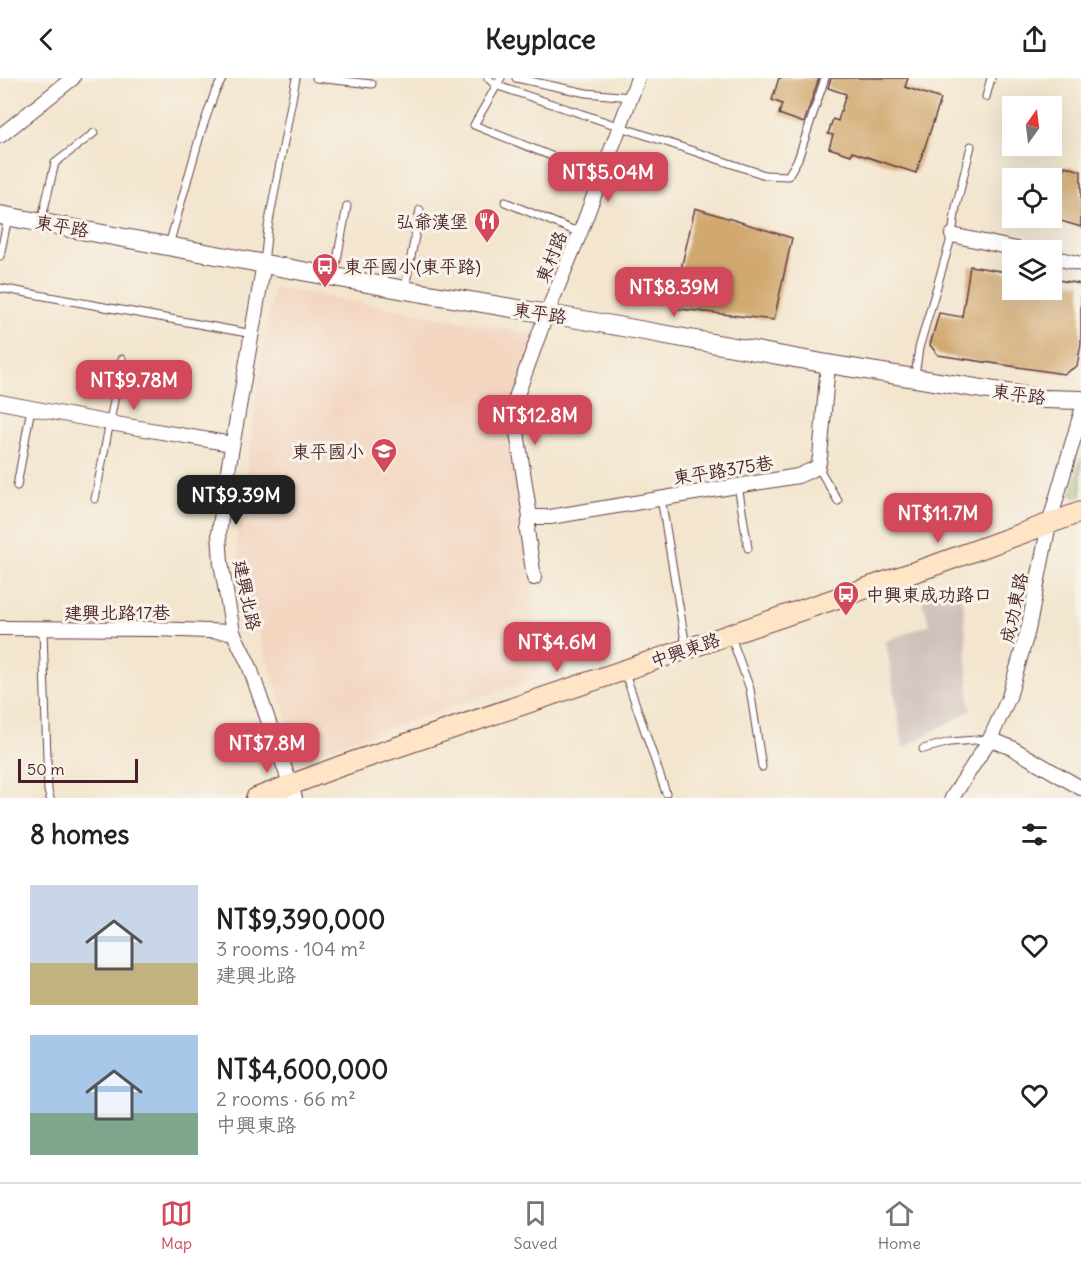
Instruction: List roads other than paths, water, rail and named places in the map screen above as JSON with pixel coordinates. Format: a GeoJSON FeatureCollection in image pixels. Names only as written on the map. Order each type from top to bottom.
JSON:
{"type":"FeatureCollection","features":[{"type":"Feature","properties":{"kind":"main road","name":"中興東路"},"geometry":{"type":"LineString","coordinates":[[256,798],[292,792],[338,767],[730,635],[1081,513]]}},
{"type":"Feature","properties":{"kind":"street"},"geometry":{"type":"LineString","coordinates":[[0,136],[73,78]]}},
{"type":"Feature","properties":{"kind":"street","name":"東村路"},"geometry":{"type":"LineString","coordinates":[[546,315],[580,233],[638,78]]}},
{"type":"Feature","properties":{"kind":"street","name":"東平路"},"geometry":{"type":"LineString","coordinates":[[4,216],[405,290],[546,315],[578,318],[828,364],[1044,399],[1081,400]]}},
{"type":"Feature","properties":{"kind":"street"},"geometry":{"type":"LineString","coordinates":[[952,235],[1002,246]]}},
{"type":"Feature","properties":{"kind":"street"},"geometry":{"type":"LineString","coordinates":[[1062,259],[1081,264]]}},
{"type":"Feature","properties":{"kind":"street","name":"建興北路"},"geometry":{"type":"LineString","coordinates":[[264,263],[232,444],[219,533],[221,562],[233,632],[249,665],[292,792]]}},
{"type":"Feature","properties":{"kind":"street"},"geometry":{"type":"LineString","coordinates":[[534,578],[527,530],[530,517],[513,406],[546,315]]}},
{"type":"Feature","properties":{"kind":"street"},"geometry":{"type":"LineString","coordinates":[[818,467],[828,364]]}},
{"type":"Feature","properties":{"kind":"street"},"geometry":{"type":"LineString","coordinates":[[0,402],[232,444]]}},
{"type":"Feature","properties":{"kind":"street","name":"成功東路"},"geometry":{"type":"LineString","coordinates":[[952,798],[990,739],[1009,697],[1022,655],[1050,524],[1081,414]]}},
{"type":"Feature","properties":{"kind":"street","name":"東平路375巷"},"geometry":{"type":"LineString","coordinates":[[530,517],[550,517],[798,476],[818,467]]}},
{"type":"Feature","properties":{"kind":"street","name":"建興北路17巷"},"geometry":{"type":"LineString","coordinates":[[0,628],[233,632]]}},
{"type":"Feature","properties":{"kind":"street"},"geometry":{"type":"LineString","coordinates":[[990,739],[1012,748],[1081,788]]}},
{"type":"Feature","properties":{"kind":"lane"},"geometry":{"type":"LineString","coordinates":[[169,245],[201,132],[215,92],[223,78]]}},
{"type":"Feature","properties":{"kind":"lane"},"geometry":{"type":"LineString","coordinates":[[264,263],[268,227],[296,78]]}},
{"type":"Feature","properties":{"kind":"lane"},"geometry":{"type":"LineString","coordinates":[[316,78],[372,84]]}},
{"type":"Feature","properties":{"kind":"lane"},"geometry":{"type":"LineString","coordinates":[[488,78],[495,85],[620,128],[765,175],[788,176],[798,159],[825,78]]}},
{"type":"Feature","properties":{"kind":"lane"},"geometry":{"type":"LineString","coordinates":[[501,78],[474,125],[601,176]]}},
{"type":"Feature","properties":{"kind":"lane"},"geometry":{"type":"LineString","coordinates":[[516,78],[586,93],[631,97]]}},
{"type":"Feature","properties":{"kind":"lane"},"geometry":{"type":"LineString","coordinates":[[986,97],[991,78]]}},
{"type":"Feature","properties":{"kind":"lane"},"geometry":{"type":"LineString","coordinates":[[41,222],[55,164],[94,133]]}},
{"type":"Feature","properties":{"kind":"lane"},"geometry":{"type":"LineString","coordinates":[[914,378],[919,348],[952,235],[956,207],[971,146]]}},
{"type":"Feature","properties":{"kind":"lane"},"geometry":{"type":"LineString","coordinates":[[505,202],[580,233]]}},
{"type":"Feature","properties":{"kind":"lane"},"geometry":{"type":"LineString","coordinates":[[334,276],[347,206]]}},
{"type":"Feature","properties":{"kind":"lane"},"geometry":{"type":"LineString","coordinates":[[405,290],[420,210]]}},
{"type":"Feature","properties":{"kind":"lane"},"geometry":{"type":"LineString","coordinates":[[0,256],[4,216]]}},
{"type":"Feature","properties":{"kind":"lane"},"geometry":{"type":"LineString","coordinates":[[0,288],[253,334]]}},
{"type":"Feature","properties":{"kind":"lane"},"geometry":{"type":"LineString","coordinates":[[95,500],[122,358]]}},
{"type":"Feature","properties":{"kind":"lane"},"geometry":{"type":"LineString","coordinates":[[17,486],[31,408]]}},
{"type":"Feature","properties":{"kind":"lane"},"geometry":{"type":"LineString","coordinates":[[818,467],[838,501]]}},
{"type":"Feature","properties":{"kind":"lane"},"geometry":{"type":"LineString","coordinates":[[738,485],[748,548]]}},
{"type":"Feature","properties":{"kind":"lane"},"geometry":{"type":"LineString","coordinates":[[661,498],[686,649]]}},
{"type":"Feature","properties":{"kind":"lane"},"geometry":{"type":"LineString","coordinates":[[43,630],[50,798]]}},
{"type":"Feature","properties":{"kind":"lane"},"geometry":{"type":"LineString","coordinates":[[730,635],[750,690],[762,767]]}},
{"type":"Feature","properties":{"kind":"lane"},"geometry":{"type":"LineString","coordinates":[[625,670],[666,793]]}},
{"type":"Feature","properties":{"kind":"lane"},"geometry":{"type":"LineString","coordinates":[[923,749],[950,742],[990,739]]}},
{"type":"Feature","properties":{"kind":"place","name":"弘爺漢堡"},"geometry":{"type":"Point","coordinates":[487,244]}},
{"type":"Feature","properties":{"kind":"place","name":"東平國小(東平路)"},"geometry":{"type":"Point","coordinates":[325,289]}},
{"type":"Feature","properties":{"kind":"place","name":"東平國小"},"geometry":{"type":"Point","coordinates":[384,474]}},
{"type":"Feature","properties":{"kind":"place","name":"中興東成功路口"},"geometry":{"type":"Point","coordinates":[846,617]}}]}
